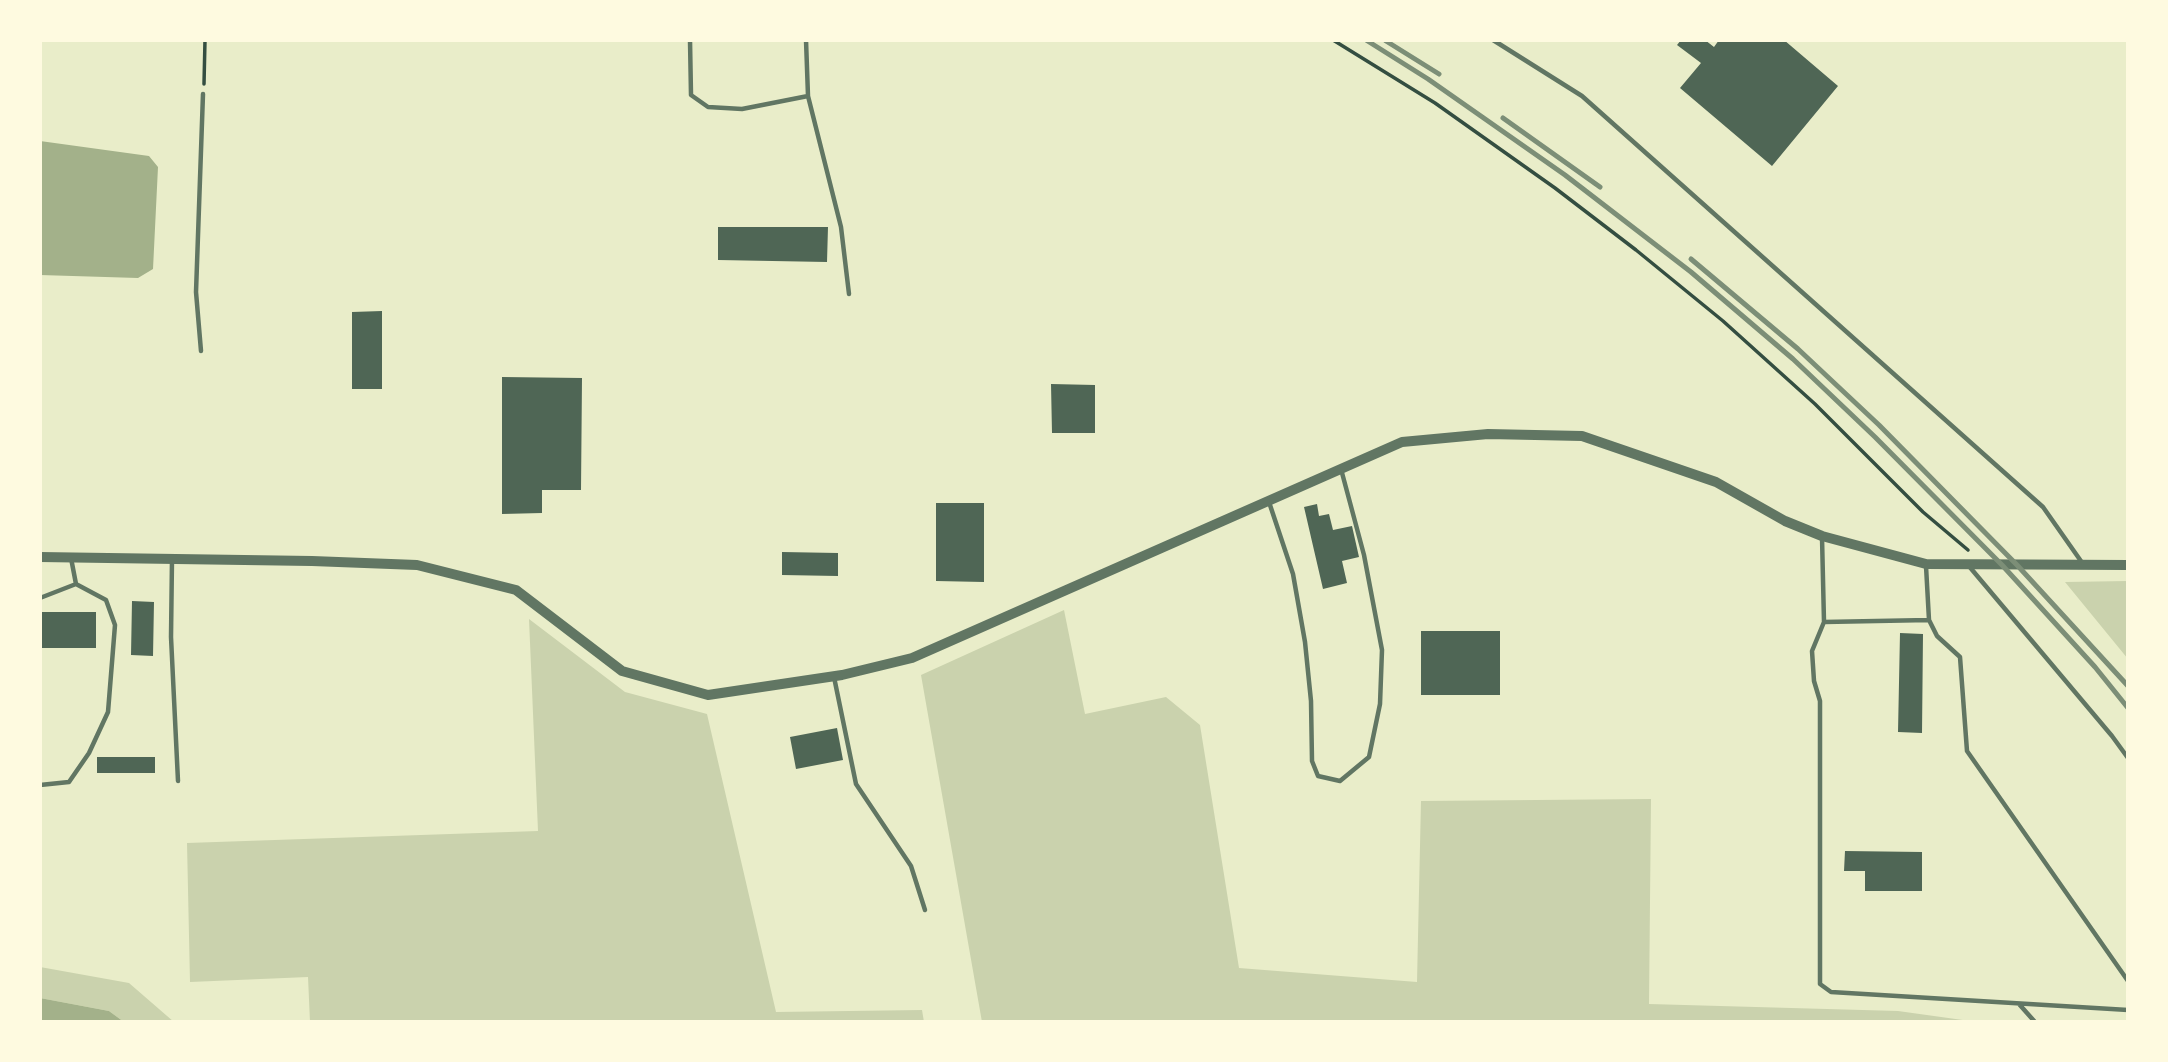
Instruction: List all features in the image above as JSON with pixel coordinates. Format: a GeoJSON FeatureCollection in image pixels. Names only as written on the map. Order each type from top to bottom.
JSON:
{"type":"FeatureCollection","features":[{"type":"Feature","properties":{"kind":"street"},"geometry":{"type":"LineString","coordinates":[[40,557],[417,565],[516,590],[622,671],[708,695],[834,677],[912,658],[1402,442],[1488,434],[1582,436],[1716,482],[1785,521],[1822,537],[1926,564],[2128,565]]}},
{"type":"Feature","properties":{"kind":"lane"},"geometry":{"type":"LineString","coordinates":[[690,40],[691,95],[708,107],[742,109],[808,96]]}},
{"type":"Feature","properties":{"kind":"lane"},"geometry":{"type":"LineString","coordinates":[[806,40],[808,96],[841,227],[849,294]]}},
{"type":"Feature","properties":{"kind":"lane"},"geometry":{"type":"LineString","coordinates":[[1493,40],[1582,96],[2043,507],[2084,565]]}},
{"type":"Feature","properties":{"kind":"lane"},"geometry":{"type":"LineString","coordinates":[[201,351],[196,292],[203,94]]}},
{"type":"Feature","properties":{"kind":"lane"},"geometry":{"type":"LineString","coordinates":[[1268,501],[1293,573],[1305,642],[1311,701],[1312,761],[1318,776],[1339,781],[1368,757],[1380,704],[1382,650],[1364,555],[1341,469]]}},
{"type":"Feature","properties":{"kind":"lane"},"geometry":{"type":"LineString","coordinates":[[1822,537],[1824,622],[1812,651],[1814,681],[1821,701],[1821,984],[1831,992],[2128,1010]]}},
{"type":"Feature","properties":{"kind":"lane"},"geometry":{"type":"LineString","coordinates":[[70,557],[76,584]]}},
{"type":"Feature","properties":{"kind":"lane"},"geometry":{"type":"LineString","coordinates":[[172,559],[171,637],[178,781]]}},
{"type":"Feature","properties":{"kind":"lane"},"geometry":{"type":"LineString","coordinates":[[1926,564],[1928,620],[1937,636],[1960,657],[1967,751],[2128,981]]}},
{"type":"Feature","properties":{"kind":"lane"},"geometry":{"type":"LineString","coordinates":[[1970,565],[2128,758]]}},
{"type":"Feature","properties":{"kind":"lane"},"geometry":{"type":"LineString","coordinates":[[40,598],[76,584],[106,600],[115,625],[108,712],[89,753],[69,782],[40,785]]}},
{"type":"Feature","properties":{"kind":"lane"},"geometry":{"type":"LineString","coordinates":[[1824,622],[1928,620]]}},
{"type":"Feature","properties":{"kind":"lane"},"geometry":{"type":"LineString","coordinates":[[834,677],[856,784],[911,866],[925,910]]}},
{"type":"Feature","properties":{"kind":"lane"},"geometry":{"type":"LineString","coordinates":[[2018,1003],[2035,1022]]}},
{"type":"Feature","properties":{"kind":"path"},"geometry":{"type":"LineString","coordinates":[[203,94],[205,40]]}},
{"type":"Feature","properties":{"kind":"path"},"geometry":{"type":"LineString","coordinates":[[1334,40],[1396,77],[1555,188],[1723,321],[1815,404],[1923,512],[1964,545],[1972,554],[1970,565]]}},
{"type":"Feature","properties":{"kind":"shaded area"},"geometry":{"type":"Polygon","coordinates":[[[40,141],[149,156],[158,167],[153,269],[138,278],[40,275],[40,141]]]}},
{"type":"Feature","properties":{"kind":"shaded area"},"geometry":{"type":"Polygon","coordinates":[[[2128,581],[2128,659],[2065,582],[2128,581]]]}},
{"type":"Feature","properties":{"kind":"shaded area"},"geometry":{"type":"Polygon","coordinates":[[[1064,610],[1085,714],[1166,697],[1200,725],[1239,968],[1417,982],[1421,801],[1651,799],[1649,1004],[1898,1011],[1977,1022],[982,1022],[921,675],[1064,610]]]}},
{"type":"Feature","properties":{"kind":"shaded area"},"geometry":{"type":"Polygon","coordinates":[[[529,619],[625,692],[707,714],[776,1012],[922,1010],[924,1022],[310,1022],[308,977],[190,982],[187,843],[538,831],[529,619]]]}},
{"type":"Feature","properties":{"kind":"shaded area"},"geometry":{"type":"Polygon","coordinates":[[[40,967],[129,983],[174,1022],[124,1022],[109,1011],[40,998],[40,967]]]}},
{"type":"Feature","properties":{"kind":"shaded area"},"geometry":{"type":"Polygon","coordinates":[[[40,998],[109,1011],[124,1022],[40,1022],[40,998]]]}},
{"type":"Feature","properties":{"kind":"building"},"geometry":{"type":"Polygon","coordinates":[[[1681,40],[1705,40],[1714,47],[1719,40],[1784,40],[1838,86],[1772,166],[1680,88],[1701,63],[1677,45],[1681,40]]]}},
{"type":"Feature","properties":{"kind":"building"},"geometry":{"type":"Polygon","coordinates":[[[718,227],[828,227],[827,262],[718,260],[718,227]]]}},
{"type":"Feature","properties":{"kind":"building"},"geometry":{"type":"Polygon","coordinates":[[[382,311],[382,389],[352,389],[352,312],[382,311]]]}},
{"type":"Feature","properties":{"kind":"building"},"geometry":{"type":"Polygon","coordinates":[[[502,377],[582,378],[581,490],[542,490],[542,513],[502,514],[502,377]]]}},
{"type":"Feature","properties":{"kind":"building"},"geometry":{"type":"Polygon","coordinates":[[[1051,384],[1095,385],[1095,433],[1052,433],[1051,384]]]}},
{"type":"Feature","properties":{"kind":"building"},"geometry":{"type":"Polygon","coordinates":[[[936,503],[984,503],[984,582],[936,581],[936,503]]]}},
{"type":"Feature","properties":{"kind":"building"},"geometry":{"type":"Polygon","coordinates":[[[1317,504],[1319,516],[1329,514],[1333,530],[1352,526],[1359,557],[1342,561],[1347,583],[1323,589],[1304,507],[1317,504]]]}},
{"type":"Feature","properties":{"kind":"building"},"geometry":{"type":"Polygon","coordinates":[[[782,552],[838,553],[838,576],[782,575],[782,552]]]}},
{"type":"Feature","properties":{"kind":"building"},"geometry":{"type":"Polygon","coordinates":[[[132,601],[154,602],[153,656],[131,655],[132,601]]]}},
{"type":"Feature","properties":{"kind":"building"},"geometry":{"type":"Polygon","coordinates":[[[40,612],[96,612],[96,648],[40,648],[40,612]]]}},
{"type":"Feature","properties":{"kind":"building"},"geometry":{"type":"Polygon","coordinates":[[[1421,631],[1500,631],[1500,695],[1421,695],[1421,631]]]}},
{"type":"Feature","properties":{"kind":"building"},"geometry":{"type":"Polygon","coordinates":[[[1900,633],[1923,634],[1922,733],[1898,732],[1900,633]]]}},
{"type":"Feature","properties":{"kind":"building"},"geometry":{"type":"Polygon","coordinates":[[[837,728],[843,760],[796,769],[790,737],[837,728]]]}},
{"type":"Feature","properties":{"kind":"building"},"geometry":{"type":"Polygon","coordinates":[[[97,757],[155,757],[155,773],[97,773],[97,757]]]}},
{"type":"Feature","properties":{"kind":"building"},"geometry":{"type":"Polygon","coordinates":[[[1845,851],[1922,852],[1922,891],[1865,891],[1865,871],[1844,871],[1845,851]]]}},
{"type":"Feature","properties":{"kind":"railway"},"geometry":{"type":"LineString","coordinates":[[1366,40],[1428,79],[1565,175],[1691,272],[1793,359],[2002,565],[2095,667],[2128,708]]}},
{"type":"Feature","properties":{"kind":"railway"},"geometry":{"type":"LineString","coordinates":[[1386,41],[1439,74]]}},
{"type":"Feature","properties":{"kind":"railway"},"geometry":{"type":"LineString","coordinates":[[1503,118],[1600,187]]}},
{"type":"Feature","properties":{"kind":"railway"},"geometry":{"type":"LineString","coordinates":[[1691,259],[1798,349],[1879,425],[2017,565],[2128,686]]}}]}
